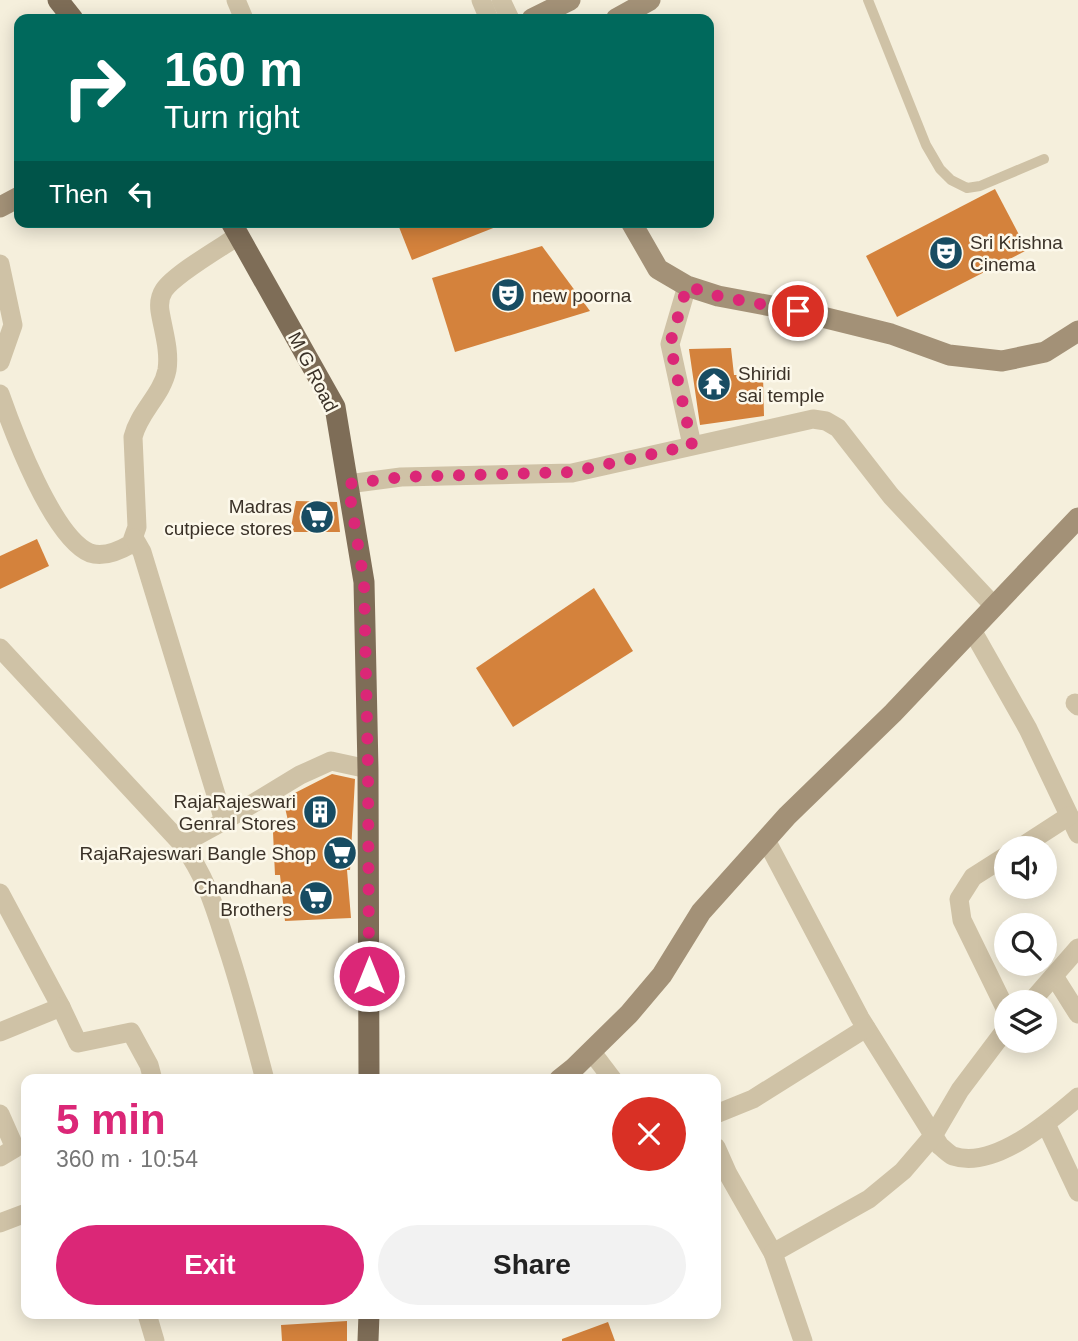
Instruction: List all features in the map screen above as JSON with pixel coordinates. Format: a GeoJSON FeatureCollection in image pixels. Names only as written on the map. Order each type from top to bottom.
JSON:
{"type":"FeatureCollection","features":[{"type":"Feature","properties":{"kind":"main road"},"geometry":{"type":"LineString","coordinates":[[58,0],[69,14]]}},
{"type":"Feature","properties":{"kind":"main road","name":"M G Road"},"geometry":{"type":"LineString","coordinates":[[234,229],[335,407],[364,582],[368,769],[369,1074]]}},
{"type":"Feature","properties":{"kind":"main road"},"geometry":{"type":"LineString","coordinates":[[368,1341],[369,1319]]}},
{"type":"Feature","properties":{"kind":"street"},"geometry":{"type":"LineString","coordinates":[[543,14],[570,0]]}},
{"type":"Feature","properties":{"kind":"street"},"geometry":{"type":"LineString","coordinates":[[625,14],[650,0]]}},
{"type":"Feature","properties":{"kind":"street"},"geometry":{"type":"LineString","coordinates":[[634,228],[658,269],[687,286],[718,296],[798,311],[891,334],[949,355],[1002,361],[1045,352],[1078,331]]}},
{"type":"Feature","properties":{"kind":"street"},"geometry":{"type":"LineString","coordinates":[[0,394],[46,501],[75,541],[87,552],[100,555],[131,544],[137,527],[133,437],[136,426],[163,381],[167,369],[168,354],[160,307],[161,296],[165,288],[234,229]]}},
{"type":"Feature","properties":{"kind":"street"},"geometry":{"type":"LineString","coordinates":[[0,264],[13,326],[0,362]]}},
{"type":"Feature","properties":{"kind":"street"},"geometry":{"type":"LineString","coordinates":[[687,286],[670,344],[692,445]]}},
{"type":"Feature","properties":{"kind":"street"},"geometry":{"type":"LineString","coordinates":[[348,484],[401,477],[572,472],[801,420],[826,421],[838,428],[891,496],[995,606]]}},
{"type":"Feature","properties":{"kind":"street"},"geometry":{"type":"LineString","coordinates":[[566,1074],[629,1014],[654,985],[701,912],[787,816],[893,713],[1078,517]]}},
{"type":"Feature","properties":{"kind":"street"},"geometry":{"type":"LineString","coordinates":[[134,538],[145,564],[224,821]]}},
{"type":"Feature","properties":{"kind":"street"},"geometry":{"type":"LineString","coordinates":[[972,630],[1070,801],[1078,834]]}},
{"type":"Feature","properties":{"kind":"street"},"geometry":{"type":"LineString","coordinates":[[0,648],[182,844],[208,885],[242,990],[263,1074]]}},
{"type":"Feature","properties":{"kind":"street"},"geometry":{"type":"LineString","coordinates":[[182,844],[300,775],[331,761],[368,769]]}},
{"type":"Feature","properties":{"kind":"street"},"geometry":{"type":"LineString","coordinates":[[1032,836],[1070,801]]}},
{"type":"Feature","properties":{"kind":"street"},"geometry":{"type":"LineString","coordinates":[[766,840],[866,1028],[933,1136],[952,1156],[969,1157],[995,1153],[1034,1134],[1078,1097]]}},
{"type":"Feature","properties":{"kind":"street"},"geometry":{"type":"LineString","coordinates":[[994,863],[972,877],[959,899],[962,920],[996,990]]}},
{"type":"Feature","properties":{"kind":"street"},"geometry":{"type":"LineString","coordinates":[[0,893],[78,1043],[131,1032],[151,1074]]}},
{"type":"Feature","properties":{"kind":"street"},"geometry":{"type":"LineString","coordinates":[[1057,972],[1078,948]]}},
{"type":"Feature","properties":{"kind":"street"},"geometry":{"type":"LineString","coordinates":[[1042,990],[1054,976],[1078,1014]]}},
{"type":"Feature","properties":{"kind":"street"},"geometry":{"type":"LineString","coordinates":[[0,1032],[61,1007]]}},
{"type":"Feature","properties":{"kind":"street"},"geometry":{"type":"LineString","coordinates":[[721,1112],[753,1099],[866,1028]]}},
{"type":"Feature","properties":{"kind":"street"},"geometry":{"type":"LineString","coordinates":[[773,1253],[869,1199],[903,1171],[933,1136],[960,1090],[994,1045]]}},
{"type":"Feature","properties":{"kind":"street"},"geometry":{"type":"LineString","coordinates":[[591,1051],[608,1074]]}},
{"type":"Feature","properties":{"kind":"street"},"geometry":{"type":"LineString","coordinates":[[0,1114],[8,1152]]}},
{"type":"Feature","properties":{"kind":"street"},"geometry":{"type":"LineString","coordinates":[[1046,1124],[1078,1192]]}},
{"type":"Feature","properties":{"kind":"street"},"geometry":{"type":"LineString","coordinates":[[721,1158],[773,1253],[803,1341]]}},
{"type":"Feature","properties":{"kind":"street"},"geometry":{"type":"LineString","coordinates":[[0,1223],[21,1215]]}},
{"type":"Feature","properties":{"kind":"street"},"geometry":{"type":"LineString","coordinates":[[148,1319],[155,1341]]}},
{"type":"Feature","properties":{"kind":"lane"},"geometry":{"type":"LineString","coordinates":[[868,0],[926,145],[940,169],[951,180],[967,188],[980,186],[1044,159]]}},
{"type":"Feature","properties":{"kind":"building","name":"Sri Krishna Cinema"},"geometry":{"type":"Polygon","coordinates":[[[995,189],[1027,250],[897,317],[866,256],[995,189]]]}},
{"type":"Feature","properties":{"kind":"building"},"geometry":{"type":"Polygon","coordinates":[[[399,228],[493,228],[412,260],[399,228]]]}},
{"type":"Feature","properties":{"kind":"building","name":"new poorna"},"geometry":{"type":"Polygon","coordinates":[[[542,246],[590,311],[455,352],[432,278],[542,246]]]}},
{"type":"Feature","properties":{"kind":"building","name":"Shiridi sai temple"},"geometry":{"type":"Polygon","coordinates":[[[731,348],[734,375],[763,375],[764,416],[700,425],[689,349],[731,348]]]}},
{"type":"Feature","properties":{"kind":"building","name":"Madras cutpiece stores"},"geometry":{"type":"Polygon","coordinates":[[[296,501],[337,502],[340,532],[290,532],[296,501]]]}},
{"type":"Feature","properties":{"kind":"building"},"geometry":{"type":"Polygon","coordinates":[[[37,539],[49,566],[0,589],[0,556],[37,539]]]}},
{"type":"Feature","properties":{"kind":"building"},"geometry":{"type":"Polygon","coordinates":[[[594,588],[633,651],[513,727],[476,668],[594,588]]]}},
{"type":"Feature","properties":{"kind":"building","name":"RajaRajeswari Genral Stores"},"geometry":{"type":"Polygon","coordinates":[[[332,774],[355,779],[350,870],[347,870],[351,918],[285,921],[280,875],[275,875],[273,832],[289,825],[283,799],[332,774]]]}},
{"type":"Feature","properties":{"kind":"building"},"geometry":{"type":"Polygon","coordinates":[[[347,1321],[347,1341],[282,1341],[281,1325],[347,1321]]]}},
{"type":"Feature","properties":{"kind":"building"},"geometry":{"type":"Polygon","coordinates":[[[608,1322],[615,1341],[562,1341],[562,1339],[608,1322]]]}},
{"type":"Feature","properties":{"kind":"place","name":"Sri Krishna Cinema"},"geometry":{"type":"Point","coordinates":[946,253]}},
{"type":"Feature","properties":{"kind":"place","name":"new poorna"},"geometry":{"type":"Point","coordinates":[508,295]}},
{"type":"Feature","properties":{"kind":"place","name":"Shiridi sai temple"},"geometry":{"type":"Point","coordinates":[714,384]}},
{"type":"Feature","properties":{"kind":"place","name":"Madras cutpiece stores"},"geometry":{"type":"Point","coordinates":[317,517]}},
{"type":"Feature","properties":{"kind":"place","name":"RajaRajeswari Genral Stores"},"geometry":{"type":"Point","coordinates":[320,812]}},
{"type":"Feature","properties":{"kind":"place","name":"RajaRajeswari Bangle Shop"},"geometry":{"type":"Point","coordinates":[340,853]}},
{"type":"Feature","properties":{"kind":"place","name":"Chandhana Brothers"},"geometry":{"type":"Point","coordinates":[316,898]}},
{"type":"Feature","properties":{"kind":"route"},"geometry":{"type":"LineString","coordinates":[[369,976],[364,582],[348,484],[401,477],[572,472],[692,445],[670,344],[687,286],[718,296],[798,311]]}}]}
